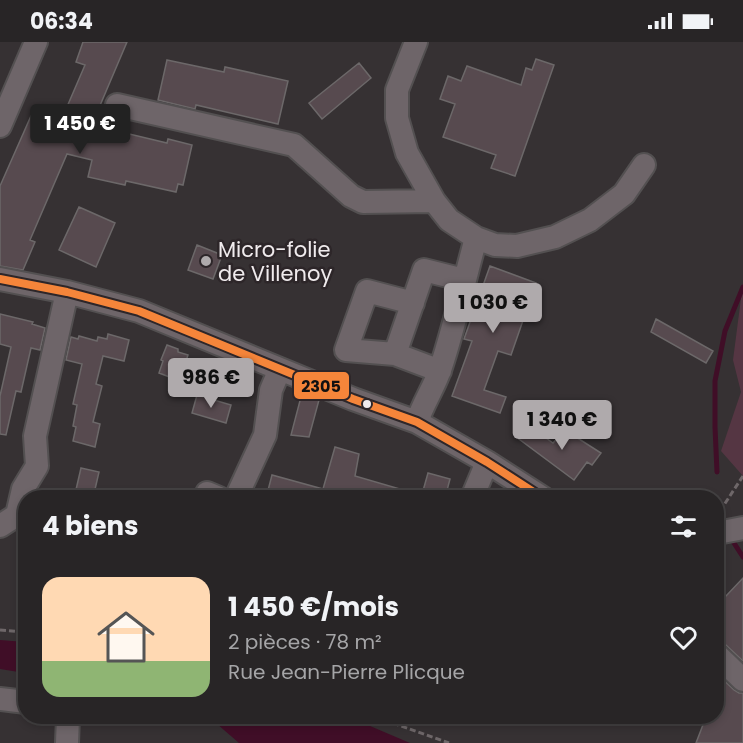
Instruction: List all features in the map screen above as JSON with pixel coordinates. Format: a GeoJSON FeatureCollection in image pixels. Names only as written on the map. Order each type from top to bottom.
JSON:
{"type":"FeatureCollection","features":[{"type":"Feature","properties":{"kind":"street"},"geometry":{"type":"LineString","coordinates":[[0,126],[36,42]]}},
{"type":"Feature","properties":{"kind":"street"},"geometry":{"type":"LineString","coordinates":[[416,42],[397,90],[397,118],[407,153],[434,201],[449,220],[476,238],[495,245],[517,246],[555,237],[590,220],[624,194],[644,165]]}},
{"type":"Feature","properties":{"kind":"street"},"geometry":{"type":"LineString","coordinates":[[117,105],[294,145],[351,196],[363,202],[434,201]]}},
{"type":"Feature","properties":{"kind":"street"},"geometry":{"type":"LineString","coordinates":[[417,422],[440,371],[476,238]]}},
{"type":"Feature","properties":{"kind":"street"},"geometry":{"type":"LineString","coordinates":[[395,354],[424,270],[464,280]]}},
{"type":"Feature","properties":{"kind":"street"},"geometry":{"type":"LineString","coordinates":[[0,279],[67,292],[139,311],[353,399],[417,422],[531,490]]}},
{"type":"Feature","properties":{"kind":"street"},"geometry":{"type":"LineString","coordinates":[[413,303],[367,291],[346,350],[395,354],[440,371]]}},
{"type":"Feature","properties":{"kind":"street"},"geometry":{"type":"LineString","coordinates":[[23,490],[38,466],[35,436],[67,292]]}},
{"type":"Feature","properties":{"kind":"street"},"geometry":{"type":"LineString","coordinates":[[240,490],[265,435],[271,390],[280,369]]}},
{"type":"Feature","properties":{"kind":"street"},"geometry":{"type":"LineString","coordinates":[[475,490],[487,462]]}},
{"type":"Feature","properties":{"kind":"street"},"geometry":{"type":"LineString","coordinates":[[0,526],[17,515],[18,511]]}},
{"type":"Feature","properties":{"kind":"street"},"geometry":{"type":"LineString","coordinates":[[724,532],[743,528]]}},
{"type":"Feature","properties":{"kind":"street"},"geometry":{"type":"LineString","coordinates":[[724,662],[743,680]]}},
{"type":"Feature","properties":{"kind":"street"},"geometry":{"type":"LineString","coordinates":[[0,699],[18,701]]}},
{"type":"Feature","properties":{"kind":"street"},"geometry":{"type":"LineString","coordinates":[[67,743],[68,724]]}},
{"type":"Feature","properties":{"kind":"path"},"geometry":{"type":"LineString","coordinates":[[724,505],[743,476]]}},
{"type":"Feature","properties":{"kind":"path"},"geometry":{"type":"LineString","coordinates":[[738,485],[743,484]]}},
{"type":"Feature","properties":{"kind":"path"},"geometry":{"type":"LineString","coordinates":[[0,630],[18,631]]}},
{"type":"Feature","properties":{"kind":"path"},"geometry":{"type":"LineString","coordinates":[[396,724],[449,743]]}},
{"type":"Feature","properties":{"kind":"shaded area"},"geometry":{"type":"Polygon","coordinates":[[[743,283],[743,476],[721,451],[741,392],[733,360],[743,283]]]}},
{"type":"Feature","properties":{"kind":"shaded area"},"geometry":{"type":"Polygon","coordinates":[[[0,640],[18,641],[18,672],[0,669],[0,640]]]}},
{"type":"Feature","properties":{"kind":"shaded area"},"geometry":{"type":"Polygon","coordinates":[[[217,724],[365,724],[410,743],[239,743],[217,724]]]}},
{"type":"Feature","properties":{"kind":"building"},"geometry":{"type":"Polygon","coordinates":[[[83,42],[127,42],[93,122],[126,129],[125,133],[167,143],[168,139],[192,145],[183,185],[178,184],[176,192],[126,181],[125,185],[88,177],[92,160],[67,154],[30,240],[35,242],[23,270],[0,266],[0,186],[31,116],[60,123],[85,65],[76,62],[83,42]]]}},
{"type":"Feature","properties":{"kind":"building"},"geometry":{"type":"Polygon","coordinates":[[[536,59],[554,65],[515,176],[491,168],[496,155],[443,137],[455,104],[440,99],[448,76],[461,81],[467,66],[521,85],[526,68],[532,70],[536,59]]]}},
{"type":"Feature","properties":{"kind":"building"},"geometry":{"type":"Polygon","coordinates":[[[167,60],[224,72],[225,67],[288,81],[278,124],[196,105],[195,109],[158,100],[167,60]]]}},
{"type":"Feature","properties":{"kind":"building"},"geometry":{"type":"Polygon","coordinates":[[[359,63],[371,78],[322,119],[309,103],[359,63]]]}},
{"type":"Feature","properties":{"kind":"building"},"geometry":{"type":"Polygon","coordinates":[[[79,207],[115,223],[96,267],[59,250],[79,207]]]}},
{"type":"Feature","properties":{"kind":"building","name":"Micro-folie de Villenoy"},"geometry":{"type":"Polygon","coordinates":[[[197,245],[222,255],[213,279],[188,270],[197,245]]]}},
{"type":"Feature","properties":{"kind":"building"},"geometry":{"type":"Polygon","coordinates":[[[490,266],[536,283],[511,355],[498,351],[484,390],[506,397],[500,413],[452,396],[472,341],[464,339],[490,266]]]}},
{"type":"Feature","properties":{"kind":"building"},"geometry":{"type":"Polygon","coordinates":[[[0,314],[33,322],[32,324],[45,328],[40,350],[31,348],[21,392],[16,391],[6,435],[0,434],[0,396],[11,347],[0,344],[0,314]]]}},
{"type":"Feature","properties":{"kind":"building"},"geometry":{"type":"Polygon","coordinates":[[[656,319],[713,351],[706,363],[651,332],[656,319]]]}},
{"type":"Feature","properties":{"kind":"building"},"geometry":{"type":"Polygon","coordinates":[[[108,334],[129,340],[124,361],[103,356],[96,384],[102,386],[93,422],[100,424],[95,447],[73,441],[77,405],[73,404],[82,364],[66,360],[71,337],[78,339],[79,336],[97,341],[98,337],[107,339],[108,334]]]}},
{"type":"Feature","properties":{"kind":"building"},"geometry":{"type":"Polygon","coordinates":[[[167,345],[188,355],[184,367],[192,370],[188,384],[159,373],[167,345]]]}},
{"type":"Feature","properties":{"kind":"building"},"geometry":{"type":"Polygon","coordinates":[[[302,393],[319,400],[309,437],[291,435],[302,393]]]}},
{"type":"Feature","properties":{"kind":"building"},"geometry":{"type":"Polygon","coordinates":[[[197,395],[231,405],[226,423],[192,413],[197,395]]]}},
{"type":"Feature","properties":{"kind":"building"},"geometry":{"type":"Polygon","coordinates":[[[528,425],[553,443],[565,430],[601,453],[592,465],[587,462],[574,480],[519,439],[528,425]]]}},
{"type":"Feature","properties":{"kind":"building"},"geometry":{"type":"Polygon","coordinates":[[[335,447],[359,454],[355,476],[403,490],[268,490],[272,475],[323,489],[335,447]]]}},
{"type":"Feature","properties":{"kind":"building"},"geometry":{"type":"Polygon","coordinates":[[[81,468],[99,472],[95,490],[76,490],[81,468]]]}},
{"type":"Feature","properties":{"kind":"building"},"geometry":{"type":"Polygon","coordinates":[[[428,473],[450,479],[447,490],[423,490],[428,473]]]}},
{"type":"Feature","properties":{"kind":"building"},"geometry":{"type":"Polygon","coordinates":[[[743,578],[743,661],[724,644],[724,597],[743,578]]]}},
{"type":"Feature","properties":{"kind":"building"},"geometry":{"type":"Polygon","coordinates":[[[724,681],[734,690],[743,693],[743,743],[696,743],[703,724],[724,724],[724,681]]]}},
{"type":"Feature","properties":{"kind":"waterway"},"geometry":{"type":"LineString","coordinates":[[717,472],[715,381],[725,331],[743,287]]}},
{"type":"Feature","properties":{"kind":"waterway"},"geometry":{"type":"LineString","coordinates":[[734,543],[743,557]]}},
{"type":"Feature","properties":{"kind":"transit line","name":"2305"},"geometry":{"type":"LineString","coordinates":[[0,279],[67,292],[139,311],[353,399],[417,422],[531,490]]}},
{"type":"Feature","properties":{"kind":"place","name":"Micro-folie de Villenoy"},"geometry":{"type":"Point","coordinates":[206,261]}}]}
